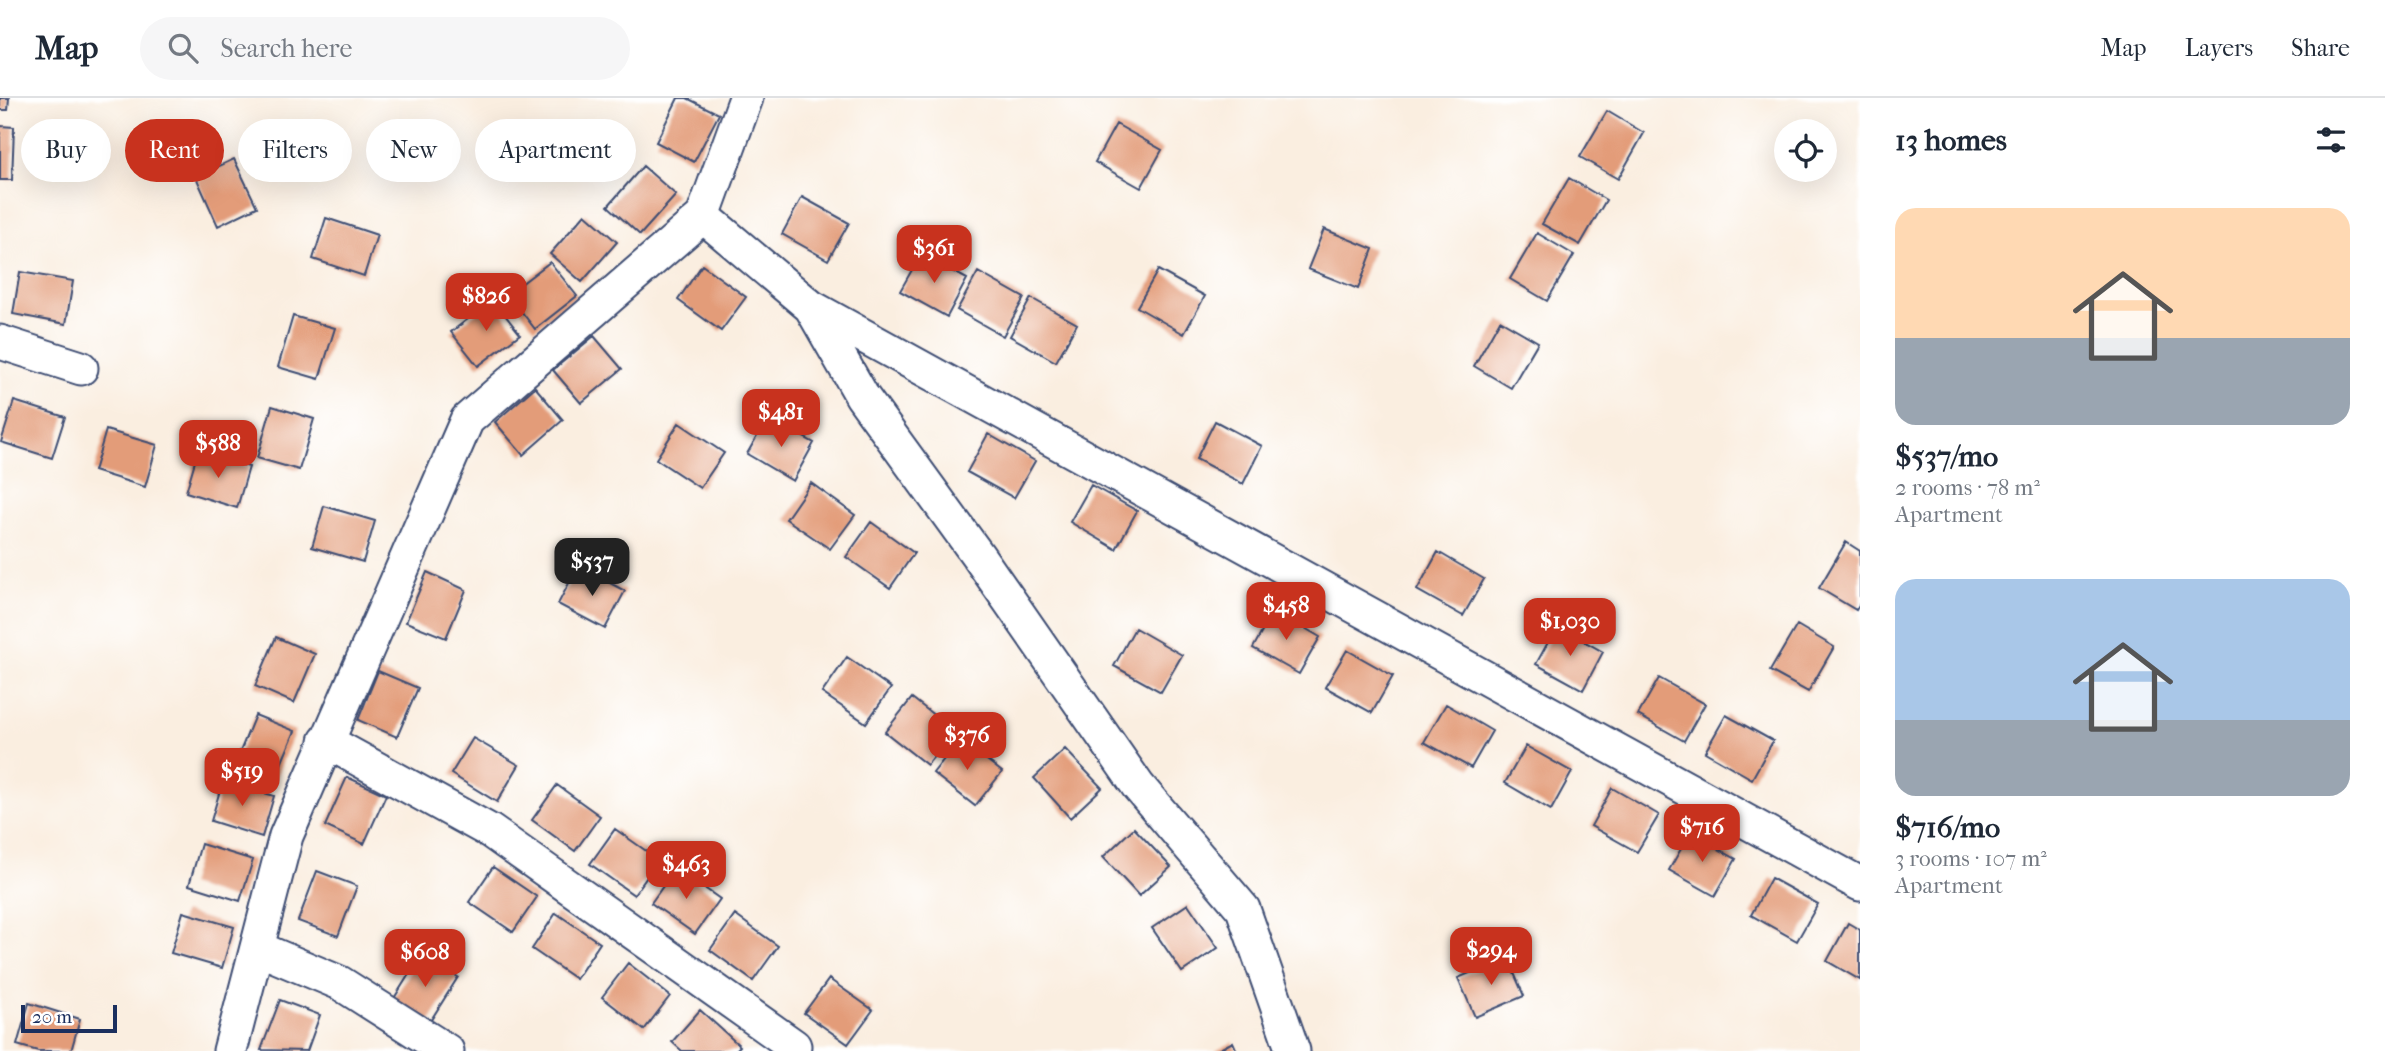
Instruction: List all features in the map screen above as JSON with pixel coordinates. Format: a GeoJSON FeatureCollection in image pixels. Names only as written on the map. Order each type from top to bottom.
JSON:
{"type":"FeatureCollection","features":[{"type":"Feature","properties":{"kind":"street"},"geometry":{"type":"LineString","coordinates":[[230,1051],[286,836],[467,420],[703,216],[746,98]]}},
{"type":"Feature","properties":{"kind":"street"},"geometry":{"type":"LineString","coordinates":[[703,216],[811,307],[1860,884]]}},
{"type":"Feature","properties":{"kind":"street"},"geometry":{"type":"LineString","coordinates":[[811,307],[862,396],[979,557],[1138,786],[1243,909],[1293,1051]]}},
{"type":"Feature","properties":{"kind":"street"},"geometry":{"type":"LineString","coordinates":[[0,342],[81,368]]}},
{"type":"Feature","properties":{"kind":"street"},"geometry":{"type":"LineString","coordinates":[[326,741],[490,831],[794,1046]]}},
{"type":"Feature","properties":{"kind":"street"},"geometry":{"type":"LineString","coordinates":[[257,948],[340,982],[447,1051]]}},
{"type":"Feature","properties":{"kind":"building"},"geometry":{"type":"Polygon","coordinates":[[[0,98],[9,98],[8,110],[0,110],[0,98]]]}},
{"type":"Feature","properties":{"kind":"building"},"geometry":{"type":"Polygon","coordinates":[[[678,98],[687,98],[719,114],[694,162],[656,142],[678,98]]]}},
{"type":"Feature","properties":{"kind":"building"},"geometry":{"type":"Polygon","coordinates":[[[1607,111],[1644,133],[1618,179],[1580,157],[1607,111]]]}},
{"type":"Feature","properties":{"kind":"building"},"geometry":{"type":"Polygon","coordinates":[[[1116,124],[1162,150],[1141,188],[1095,162],[1116,124]]]}},
{"type":"Feature","properties":{"kind":"building"},"geometry":{"type":"Polygon","coordinates":[[[0,126],[14,127],[12,180],[0,180],[0,126]]]}},
{"type":"Feature","properties":{"kind":"building"},"geometry":{"type":"Polygon","coordinates":[[[234,159],[238,167],[238,182],[245,182],[257,207],[218,226],[198,182],[224,182],[224,164],[234,159]]]}},
{"type":"Feature","properties":{"kind":"building"},"geometry":{"type":"Polygon","coordinates":[[[643,166],[676,195],[640,235],[608,206],[629,182],[636,182],[636,174],[643,166]]]}},
{"type":"Feature","properties":{"kind":"building"},"geometry":{"type":"Polygon","coordinates":[[[1569,178],[1606,200],[1580,245],[1542,224],[1569,178]]]}},
{"type":"Feature","properties":{"kind":"building"},"geometry":{"type":"Polygon","coordinates":[[[802,197],[849,223],[828,260],[782,234],[802,197]]]}},
{"type":"Feature","properties":{"kind":"building"},"geometry":{"type":"Polygon","coordinates":[[[585,214],[617,242],[582,282],[550,254],[585,214]]]}},
{"type":"Feature","properties":{"kind":"building"},"geometry":{"type":"Polygon","coordinates":[[[326,218],[377,235],[364,276],[313,259],[326,218]]]}},
{"type":"Feature","properties":{"kind":"building"},"geometry":{"type":"Polygon","coordinates":[[[1324,229],[1373,249],[1358,289],[1308,269],[1324,229]]]}},
{"type":"Feature","properties":{"kind":"building"},"geometry":{"type":"Polygon","coordinates":[[[1537,233],[1574,255],[1547,301],[1510,279],[1537,233]]]}},
{"type":"Feature","properties":{"kind":"building"},"geometry":{"type":"Polygon","coordinates":[[[921,254],[967,279],[947,317],[900,291],[921,254]]]}},
{"type":"Feature","properties":{"kind":"building"},"geometry":{"type":"Polygon","coordinates":[[[550,262],[577,296],[535,329],[508,294],[550,262]]]}},
{"type":"Feature","properties":{"kind":"building"},"geometry":{"type":"Polygon","coordinates":[[[702,265],[746,297],[721,331],[678,300],[702,265]]]}},
{"type":"Feature","properties":{"kind":"building"},"geometry":{"type":"Polygon","coordinates":[[[1158,270],[1205,296],[1184,334],[1137,307],[1158,270]]]}},
{"type":"Feature","properties":{"kind":"building"},"geometry":{"type":"Polygon","coordinates":[[[20,272],[73,281],[66,324],[13,314],[20,272]]]}},
{"type":"Feature","properties":{"kind":"building"},"geometry":{"type":"Polygon","coordinates":[[[978,272],[1024,298],[1003,336],[957,310],[978,272]]]}},
{"type":"Feature","properties":{"kind":"building"},"geometry":{"type":"Polygon","coordinates":[[[1031,298],[1077,324],[1056,362],[1010,336],[1031,298]]]}},
{"type":"Feature","properties":{"kind":"building"},"geometry":{"type":"Polygon","coordinates":[[[493,300],[520,334],[478,366],[451,332],[493,300]]]}},
{"type":"Feature","properties":{"kind":"building"},"geometry":{"type":"Polygon","coordinates":[[[293,316],[335,328],[319,379],[278,367],[293,316]]]}},
{"type":"Feature","properties":{"kind":"building"},"geometry":{"type":"Polygon","coordinates":[[[1500,320],[1538,342],[1511,388],[1474,366],[1500,320]]]}},
{"type":"Feature","properties":{"kind":"building"},"geometry":{"type":"Polygon","coordinates":[[[594,336],[622,369],[581,403],[553,370],[594,336]]]}},
{"type":"Feature","properties":{"kind":"building"},"geometry":{"type":"Polygon","coordinates":[[[535,387],[563,420],[523,455],[495,422],[535,387]]]}},
{"type":"Feature","properties":{"kind":"building"},"geometry":{"type":"Polygon","coordinates":[[[14,401],[65,417],[52,458],[1,442],[14,401]]]}},
{"type":"Feature","properties":{"kind":"building"},"geometry":{"type":"Polygon","coordinates":[[[272,406],[314,419],[299,470],[257,458],[272,406]]]}},
{"type":"Feature","properties":{"kind":"building"},"geometry":{"type":"Polygon","coordinates":[[[768,417],[814,443],[793,481],[747,454],[768,417]]]}},
{"type":"Feature","properties":{"kind":"building"},"geometry":{"type":"Polygon","coordinates":[[[1215,421],[1262,446],[1243,484],[1196,459],[1215,421]]]}},
{"type":"Feature","properties":{"kind":"building"},"geometry":{"type":"Polygon","coordinates":[[[679,423],[724,453],[700,488],[656,459],[679,423]]]}},
{"type":"Feature","properties":{"kind":"building"},"geometry":{"type":"Polygon","coordinates":[[[106,430],[157,445],[145,487],[94,471],[106,430]]]}},
{"type":"Feature","properties":{"kind":"building"},"geometry":{"type":"Polygon","coordinates":[[[988,434],[1035,461],[1014,498],[967,472],[988,434]]]}},
{"type":"Feature","properties":{"kind":"building"},"geometry":{"type":"Polygon","coordinates":[[[198,451],[249,467],[237,508],[186,492],[198,451]]]}},
{"type":"Feature","properties":{"kind":"building"},"geometry":{"type":"Polygon","coordinates":[[[811,483],[855,515],[830,549],[786,519],[811,483]]]}},
{"type":"Feature","properties":{"kind":"building"},"geometry":{"type":"Polygon","coordinates":[[[1091,485],[1137,511],[1116,549],[1070,522],[1091,485]]]}},
{"type":"Feature","properties":{"kind":"building"},"geometry":{"type":"Polygon","coordinates":[[[324,506],[375,521],[363,562],[312,547],[324,506]]]}},
{"type":"Feature","properties":{"kind":"building"},"geometry":{"type":"Polygon","coordinates":[[[871,522],[914,553],[890,588],[846,557],[871,522]]]}},
{"type":"Feature","properties":{"kind":"building"},"geometry":{"type":"Polygon","coordinates":[[[1846,542],[1860,551],[1860,603],[1856,610],[1819,588],[1846,542]]]}},
{"type":"Feature","properties":{"kind":"building"},"geometry":{"type":"Polygon","coordinates":[[[1438,552],[1484,579],[1463,616],[1417,590],[1438,552]]]}},
{"type":"Feature","properties":{"kind":"building"},"geometry":{"type":"Polygon","coordinates":[[[578,566],[625,591],[605,629],[558,604],[578,566]]]}},
{"type":"Feature","properties":{"kind":"building"},"geometry":{"type":"Polygon","coordinates":[[[427,572],[466,590],[446,638],[406,622],[427,572]]]}},
{"type":"Feature","properties":{"kind":"building"},"geometry":{"type":"Polygon","coordinates":[[[1274,610],[1320,637],[1299,674],[1253,648],[1274,610]]]}},
{"type":"Feature","properties":{"kind":"building"},"geometry":{"type":"Polygon","coordinates":[[[1797,625],[1834,647],[1808,692],[1770,671],[1797,625]]]}},
{"type":"Feature","properties":{"kind":"building"},"geometry":{"type":"Polygon","coordinates":[[[1557,626],[1603,652],[1583,690],[1536,664],[1557,626]]]}},
{"type":"Feature","properties":{"kind":"building"},"geometry":{"type":"Polygon","coordinates":[[[1135,628],[1182,655],[1161,692],[1114,666],[1135,628]]]}},
{"type":"Feature","properties":{"kind":"building"},"geometry":{"type":"Polygon","coordinates":[[[276,637],[315,654],[294,703],[255,686],[276,637]]]}},
{"type":"Feature","properties":{"kind":"building"},"geometry":{"type":"Polygon","coordinates":[[[1347,650],[1393,676],[1372,713],[1325,687],[1347,650]]]}},
{"type":"Feature","properties":{"kind":"building"},"geometry":{"type":"Polygon","coordinates":[[[847,657],[891,688],[866,723],[822,693],[847,657]]]}},
{"type":"Feature","properties":{"kind":"building"},"geometry":{"type":"Polygon","coordinates":[[[378,671],[418,688],[397,737],[358,720],[378,671]]]}},
{"type":"Feature","properties":{"kind":"building"},"geometry":{"type":"Polygon","coordinates":[[[1659,678],[1705,704],[1684,741],[1638,715],[1659,678]]]}},
{"type":"Feature","properties":{"kind":"building"},"geometry":{"type":"Polygon","coordinates":[[[912,698],[954,731],[927,765],[885,732],[912,698]]]}},
{"type":"Feature","properties":{"kind":"building"},"geometry":{"type":"Polygon","coordinates":[[[1446,704],[1492,731],[1471,768],[1424,742],[1446,704]]]}},
{"type":"Feature","properties":{"kind":"building"},"geometry":{"type":"Polygon","coordinates":[[[255,715],[295,731],[274,781],[235,764],[255,715]]]}},
{"type":"Feature","properties":{"kind":"building"},"geometry":{"type":"Polygon","coordinates":[[[1726,715],[1773,741],[1752,779],[1705,752],[1726,715]]]}},
{"type":"Feature","properties":{"kind":"building"},"geometry":{"type":"Polygon","coordinates":[[[473,738],[519,765],[497,802],[451,774],[473,738]]]}},
{"type":"Feature","properties":{"kind":"building"},"geometry":{"type":"Polygon","coordinates":[[[960,739],[1002,772],[975,806],[933,773],[960,739]]]}},
{"type":"Feature","properties":{"kind":"building"},"geometry":{"type":"Polygon","coordinates":[[[1526,746],[1572,772],[1551,810],[1505,783],[1526,746]]]}},
{"type":"Feature","properties":{"kind":"building"},"geometry":{"type":"Polygon","coordinates":[[[1065,749],[1102,788],[1070,818],[1034,778],[1065,749]]]}},
{"type":"Feature","properties":{"kind":"building"},"geometry":{"type":"Polygon","coordinates":[[[347,777],[386,795],[364,844],[325,826],[347,777]]]}},
{"type":"Feature","properties":{"kind":"building"},"geometry":{"type":"Polygon","coordinates":[[[223,780],[274,796],[262,837],[211,821],[223,780]]]}},
{"type":"Feature","properties":{"kind":"building"},"geometry":{"type":"Polygon","coordinates":[[[557,785],[600,816],[575,851],[532,820],[557,785]]]}},
{"type":"Feature","properties":{"kind":"building"},"geometry":{"type":"Polygon","coordinates":[[[1612,788],[1659,815],[1637,852],[1591,826],[1612,788]]]}},
{"type":"Feature","properties":{"kind":"building"},"geometry":{"type":"Polygon","coordinates":[[[1134,828],[1171,867],[1139,896],[1103,857],[1134,828]]]}},
{"type":"Feature","properties":{"kind":"building"},"geometry":{"type":"Polygon","coordinates":[[[615,829],[659,860],[634,895],[590,864],[615,829]]]}},
{"type":"Feature","properties":{"kind":"building"},"geometry":{"type":"Polygon","coordinates":[[[1690,833],[1736,859],[1715,896],[1669,870],[1690,833]]]}},
{"type":"Feature","properties":{"kind":"building"},"geometry":{"type":"Polygon","coordinates":[[[201,844],[253,860],[240,901],[189,885],[201,844]]]}},
{"type":"Feature","properties":{"kind":"building"},"geometry":{"type":"Polygon","coordinates":[[[493,867],[537,897],[513,932],[469,902],[493,867]]]}},
{"type":"Feature","properties":{"kind":"building"},"geometry":{"type":"Polygon","coordinates":[[[676,868],[720,899],[695,934],[651,903],[676,868]]]}},
{"type":"Feature","properties":{"kind":"building"},"geometry":{"type":"Polygon","coordinates":[[[317,871],[357,886],[338,936],[298,921],[317,871]]]}},
{"type":"Feature","properties":{"kind":"building"},"geometry":{"type":"Polygon","coordinates":[[[1771,878],[1818,904],[1797,941],[1751,915],[1771,878]]]}},
{"type":"Feature","properties":{"kind":"building"},"geometry":{"type":"Polygon","coordinates":[[[1188,904],[1218,948],[1182,972],[1152,928],[1188,904]]]}},
{"type":"Feature","properties":{"kind":"building"},"geometry":{"type":"Polygon","coordinates":[[[183,912],[234,927],[222,968],[171,953],[183,912]]]}},
{"type":"Feature","properties":{"kind":"building"},"geometry":{"type":"Polygon","coordinates":[[[556,913],[600,943],[576,979],[532,949],[556,913]]]}},
{"type":"Feature","properties":{"kind":"building"},"geometry":{"type":"Polygon","coordinates":[[[735,915],[778,946],[753,981],[710,950],[735,915]]]}},
{"type":"Feature","properties":{"kind":"building"},"geometry":{"type":"Polygon","coordinates":[[[1848,923],[1860,930],[1860,980],[1827,961],[1848,923]]]}},
{"type":"Feature","properties":{"kind":"building"},"geometry":{"type":"Polygon","coordinates":[[[421,955],[458,977],[429,1023],[393,1000],[421,955]]]}},
{"type":"Feature","properties":{"kind":"building"},"geometry":{"type":"Polygon","coordinates":[[[1507,957],[1524,996],[1475,1017],[1458,978],[1507,957]]]}},
{"type":"Feature","properties":{"kind":"building"},"geometry":{"type":"Polygon","coordinates":[[[628,963],[670,996],[644,1030],[602,997],[628,963]]]}},
{"type":"Feature","properties":{"kind":"building"},"geometry":{"type":"Polygon","coordinates":[[[829,979],[873,1010],[848,1044],[804,1013],[829,979]]]}},
{"type":"Feature","properties":{"kind":"building"},"geometry":{"type":"Polygon","coordinates":[[[280,1000],[320,1015],[307,1051],[261,1050],[280,1000]]]}},
{"type":"Feature","properties":{"kind":"building"},"geometry":{"type":"Polygon","coordinates":[[[29,1003],[80,1019],[71,1051],[38,1051],[17,1045],[29,1003]]]}},
{"type":"Feature","properties":{"kind":"building"},"geometry":{"type":"Polygon","coordinates":[[[700,1010],[740,1046],[735,1051],[682,1051],[672,1042],[700,1010]]]}},
{"type":"Feature","properties":{"kind":"building"},"geometry":{"type":"Polygon","coordinates":[[[1233,1042],[1237,1051],[1216,1051],[1233,1042]]]}}]}
